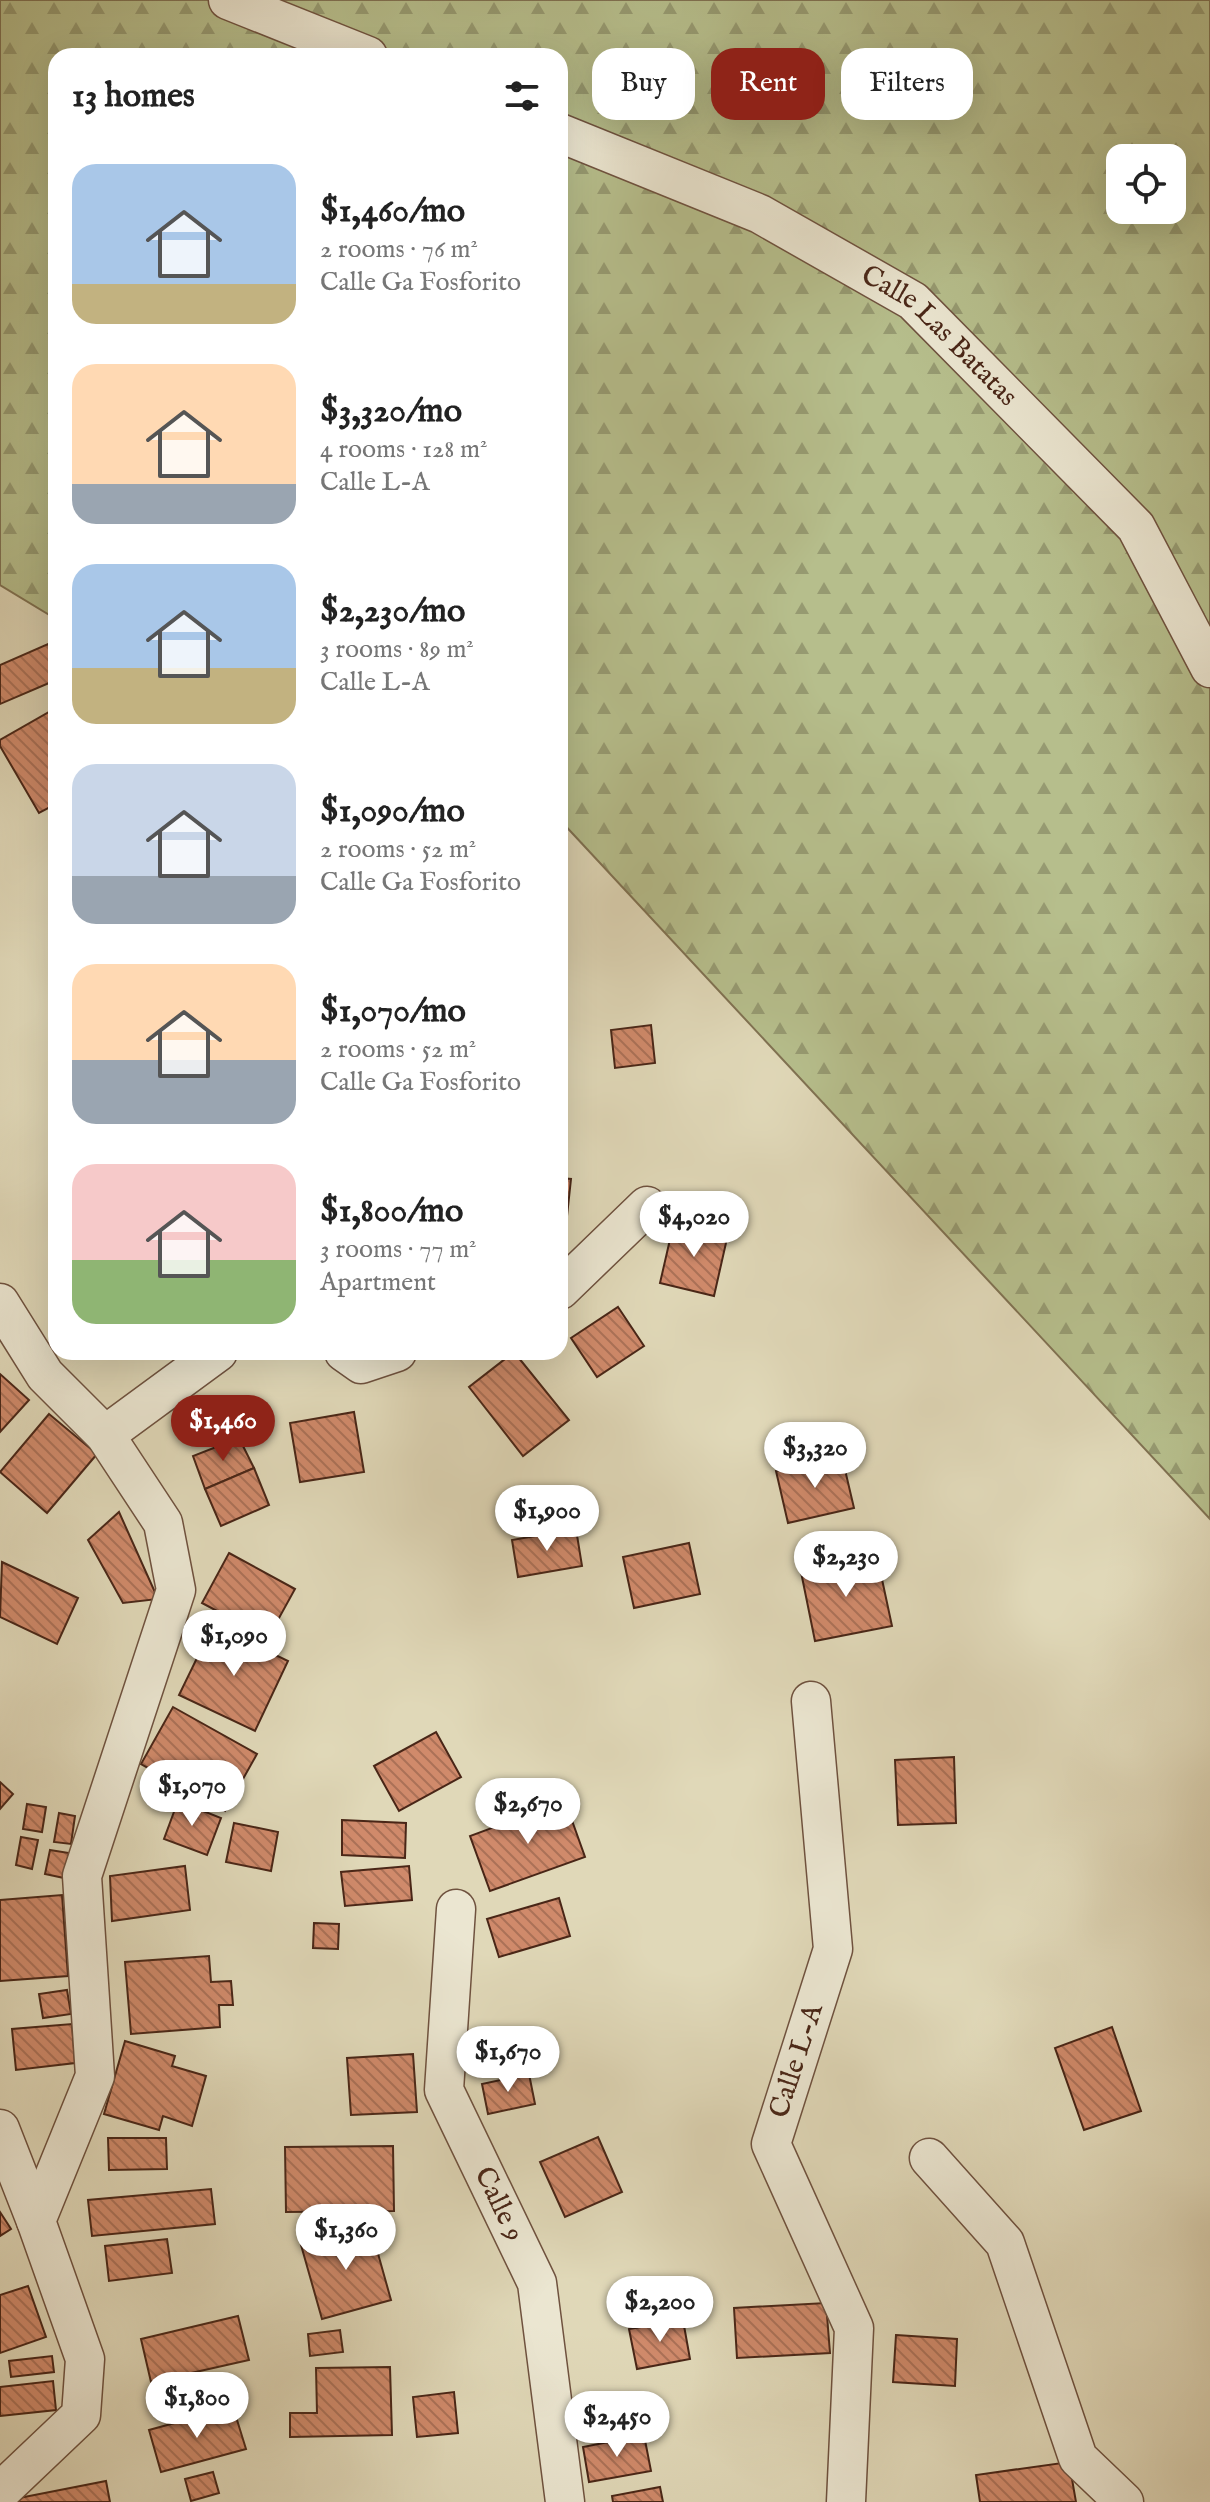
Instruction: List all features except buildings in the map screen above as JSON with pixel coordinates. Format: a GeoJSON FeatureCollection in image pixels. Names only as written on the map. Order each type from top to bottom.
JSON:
{"type":"FeatureCollection","features":[{"type":"Feature","properties":{"kind":"street"},"geometry":{"type":"LineString","coordinates":[[228,0],[348,48]]}},
{"type":"Feature","properties":{"kind":"street","name":"Calle Las Batatas"},"geometry":{"type":"LineString","coordinates":[[568,136],[760,214],[913,301],[1136,527],[1210,668]]}},
{"type":"Feature","properties":{"kind":"street"},"geometry":{"type":"LineString","coordinates":[[568,1282],[647,1206]]}},
{"type":"Feature","properties":{"kind":"street"},"geometry":{"type":"LineString","coordinates":[[0,1303],[45,1375],[105,1435],[163,1523],[176,1590],[82,1876],[95,2076],[36,2221]]}},
{"type":"Feature","properties":{"kind":"street"},"geometry":{"type":"LineString","coordinates":[[105,1435],[207,1360]]}},
{"type":"Feature","properties":{"kind":"street","name":"Calle L-A"},"geometry":{"type":"LineString","coordinates":[[811,1701],[833,1949],[771,2144],[854,2328],[846,2502]]}},
{"type":"Feature","properties":{"kind":"street","name":"Calle 9"},"geometry":{"type":"LineString","coordinates":[[456,1909],[444,2090],[537,2283],[565,2502]]}},
{"type":"Feature","properties":{"kind":"street"},"geometry":{"type":"LineString","coordinates":[[0,2129],[85,2359],[81,2415],[0,2492]]}},
{"type":"Feature","properties":{"kind":"street"},"geometry":{"type":"LineString","coordinates":[[929,2158],[1005,2243],[1078,2458],[1124,2502]]}},
{"type":"Feature","properties":{"kind":"green space"},"geometry":{"type":"Polygon","coordinates":[[[0,0],[1210,0],[1210,1519],[568,829],[568,48],[48,48],[48,614],[0,585],[0,0]]]}}]}
